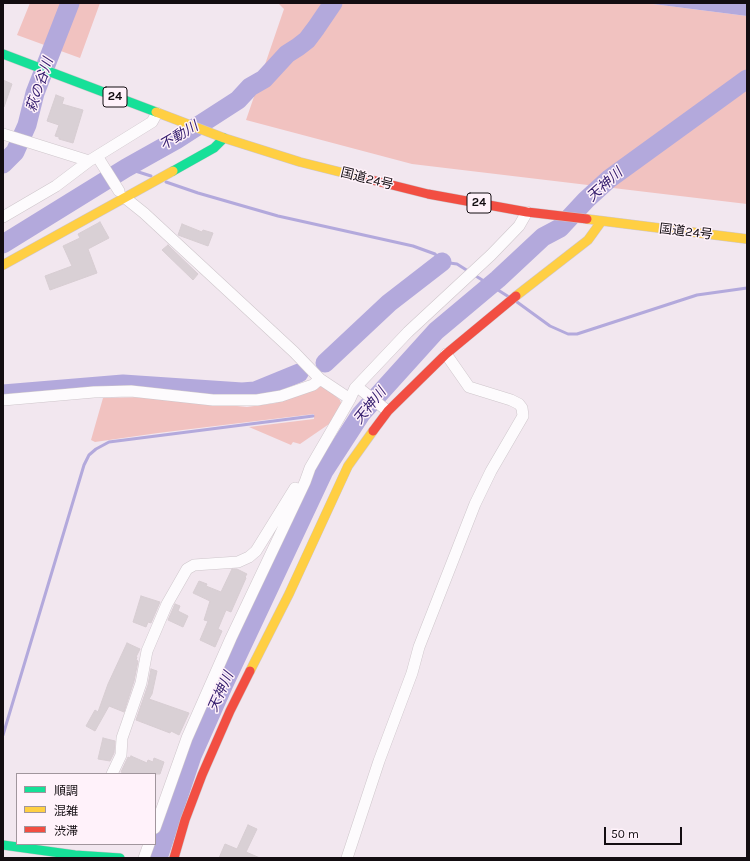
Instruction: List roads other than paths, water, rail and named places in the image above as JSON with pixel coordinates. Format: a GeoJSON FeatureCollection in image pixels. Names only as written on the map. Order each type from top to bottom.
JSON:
{"type":"FeatureCollection","features":[{"type":"Feature","properties":{"kind":"main road","name":"国道24号"},"geometry":{"type":"LineString","coordinates":[[3,54],[221,136],[300,162],[428,194],[527,212],[747,239]]}},
{"type":"Feature","properties":{"kind":"main road"},"geometry":{"type":"LineString","coordinates":[[3,265],[122,194],[214,148],[221,136]]}},
{"type":"Feature","properties":{"kind":"main road"},"geometry":{"type":"LineString","coordinates":[[174,858],[185,820],[202,775],[230,711],[289,594],[348,466],[386,410],[446,354],[525,289],[588,240],[600,222]]}},
{"type":"Feature","properties":{"kind":"main road"},"geometry":{"type":"LineString","coordinates":[[3,845],[46,854],[76,852],[120,858]]}},
{"type":"Feature","properties":{"kind":"street"},"geometry":{"type":"LineString","coordinates":[[3,217],[56,186],[152,122],[157,113]]}},
{"type":"Feature","properties":{"kind":"street"},"geometry":{"type":"LineString","coordinates":[[5,135],[95,160],[122,194],[294,352],[320,379],[350,399]]}},
{"type":"Feature","properties":{"kind":"street"},"geometry":{"type":"LineString","coordinates":[[112,773],[121,755],[122,738],[141,683],[147,651],[167,604],[187,569],[194,565],[238,562],[253,554],[300,480],[310,468],[350,399],[358,389],[408,332],[496,250],[519,226],[527,212]]}},
{"type":"Feature","properties":{"kind":"street"},"geometry":{"type":"LineString","coordinates":[[347,858],[379,762],[412,673],[419,647],[475,504],[491,471],[523,416],[522,408],[519,404],[511,400],[469,387],[446,354]]}},
{"type":"Feature","properties":{"kind":"street"},"geometry":{"type":"LineString","coordinates":[[3,400],[94,392],[131,391],[213,400],[257,400],[281,396],[313,385],[320,379]]}},
{"type":"Feature","properties":{"kind":"street"},"geometry":{"type":"LineString","coordinates":[[358,389],[386,410]]}},
{"type":"Feature","properties":{"kind":"street"},"geometry":{"type":"LineString","coordinates":[[156,825],[187,738],[231,638],[305,482],[310,468]]}},
{"type":"Feature","properties":{"kind":"street"},"geometry":{"type":"LineString","coordinates":[[144,858],[149,845]]}},
{"type":"Feature","properties":{"kind":"waterway","name":"萩の谷川"},"geometry":{"type":"LineString","coordinates":[[3,164],[15,152],[27,125],[35,93],[70,3]]}},
{"type":"Feature","properties":{"kind":"waterway","name":"不動川"},"geometry":{"type":"LineString","coordinates":[[3,244],[126,168],[176,140],[238,100],[250,87],[264,79],[287,54],[307,40],[333,3]]}},
{"type":"Feature","properties":{"kind":"waterway","name":"天神川"},"geometry":{"type":"LineString","coordinates":[[158,858],[192,756],[224,684],[324,471],[361,414],[436,331],[498,279],[543,237],[560,228],[586,200],[609,179],[747,79]]}},
{"type":"Feature","properties":{"kind":"waterway"},"geometry":{"type":"LineString","coordinates":[[126,168],[151,176]]}},
{"type":"Feature","properties":{"kind":"waterway"},"geometry":{"type":"LineString","coordinates":[[166,182],[198,193],[278,216],[413,246],[435,254],[442,262],[457,264],[509,297]]}},
{"type":"Feature","properties":{"kind":"waterway"},"geometry":{"type":"LineString","coordinates":[[325,363],[389,303],[442,262]]}},
{"type":"Feature","properties":{"kind":"waterway"},"geometry":{"type":"LineString","coordinates":[[517,302],[550,326],[568,334],[577,334],[697,295],[747,288]]}},
{"type":"Feature","properties":{"kind":"waterway"},"geometry":{"type":"LineString","coordinates":[[3,394],[123,384],[242,392],[255,391],[299,373]]}},
{"type":"Feature","properties":{"kind":"waterway","name":"天神川"},"geometry":{"type":"LineString","coordinates":[[356,416],[361,414]]}},
{"type":"Feature","properties":{"kind":"waterway"},"geometry":{"type":"LineString","coordinates":[[3,735],[84,465],[89,455],[96,449],[109,442],[313,416]]}}]}
